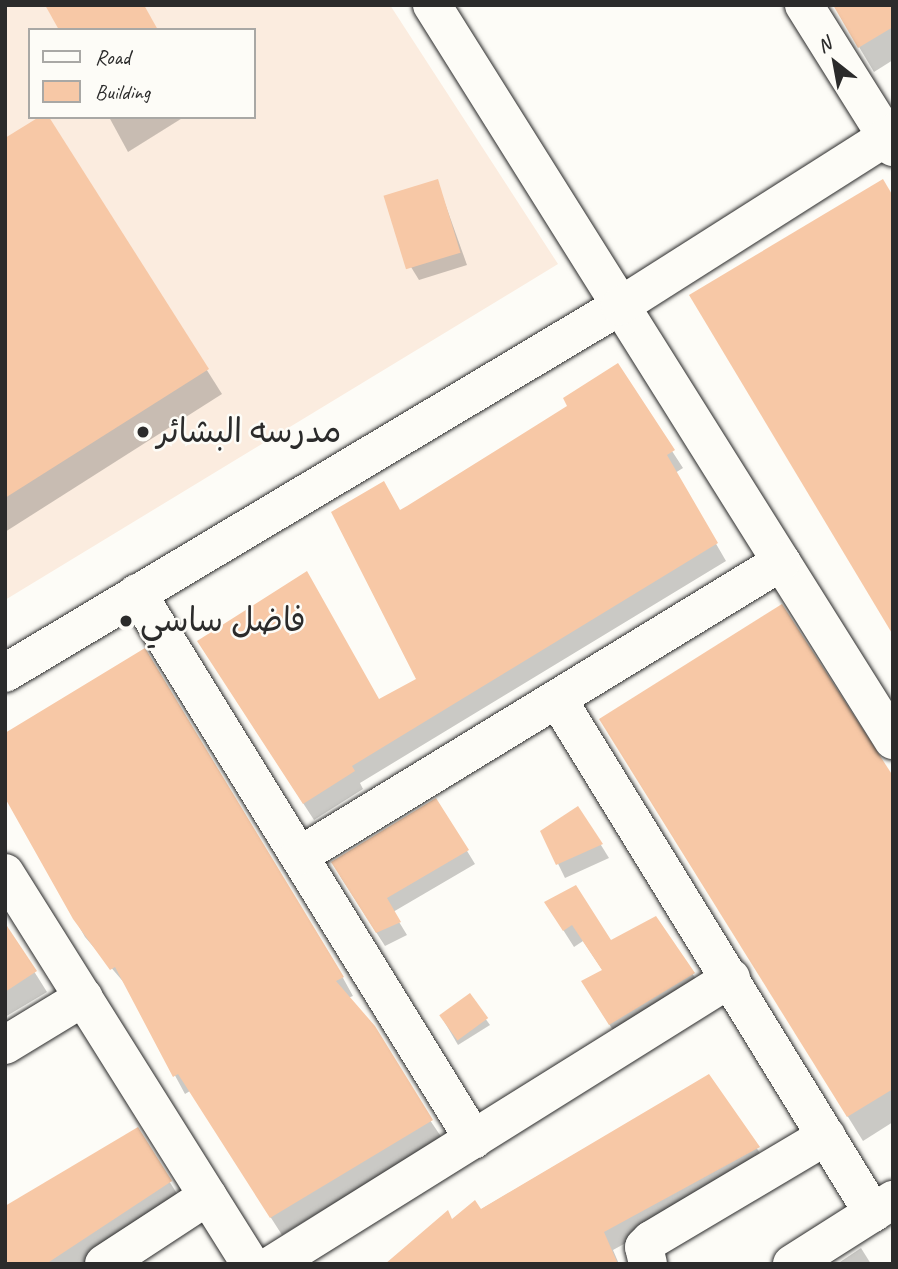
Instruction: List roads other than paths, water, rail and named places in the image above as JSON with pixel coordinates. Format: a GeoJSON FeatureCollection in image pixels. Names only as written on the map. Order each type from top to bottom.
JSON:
{"type":"FeatureCollection","features":[{"type":"Feature","properties":{"kind":"street"},"geometry":{"type":"LineString","coordinates":[[432,5],[781,562],[883,701],[893,740]]}},
{"type":"Feature","properties":{"kind":"street"},"geometry":{"type":"LineString","coordinates":[[5,673],[620,306],[891,139],[804,5]]}},
{"type":"Feature","properties":{"kind":"street"},"geometry":{"type":"LineString","coordinates":[[299,856],[781,562]]}},
{"type":"Feature","properties":{"kind":"street"},"geometry":{"type":"LineString","coordinates":[[137,593],[474,1140]]}},
{"type":"Feature","properties":{"kind":"street"},"geometry":{"type":"LineString","coordinates":[[558,700],[732,978],[826,1136],[883,1207],[792,1264]]}},
{"type":"Feature","properties":{"kind":"street"},"geometry":{"type":"LineString","coordinates":[[5,873],[250,1264]]}},
{"type":"Feature","properties":{"kind":"street"},"geometry":{"type":"LineString","coordinates":[[273,1264],[732,978]]}},
{"type":"Feature","properties":{"kind":"street"},"geometry":{"type":"LineString","coordinates":[[5,1045],[84,997]]}},
{"type":"Feature","properties":{"kind":"street"},"geometry":{"type":"LineString","coordinates":[[648,1264],[644,1247],[651,1240],[826,1136]]}},
{"type":"Feature","properties":{"kind":"street"},"geometry":{"type":"LineString","coordinates":[[104,1264],[208,1196]]}},
{"type":"Feature","properties":{"kind":"place","name":"مدرسه البشائر"},"geometry":{"type":"Point","coordinates":[143,432]}},
{"type":"Feature","properties":{"kind":"place","name":"فاضل ساسي"},"geometry":{"type":"Point","coordinates":[126,621]}}]}
